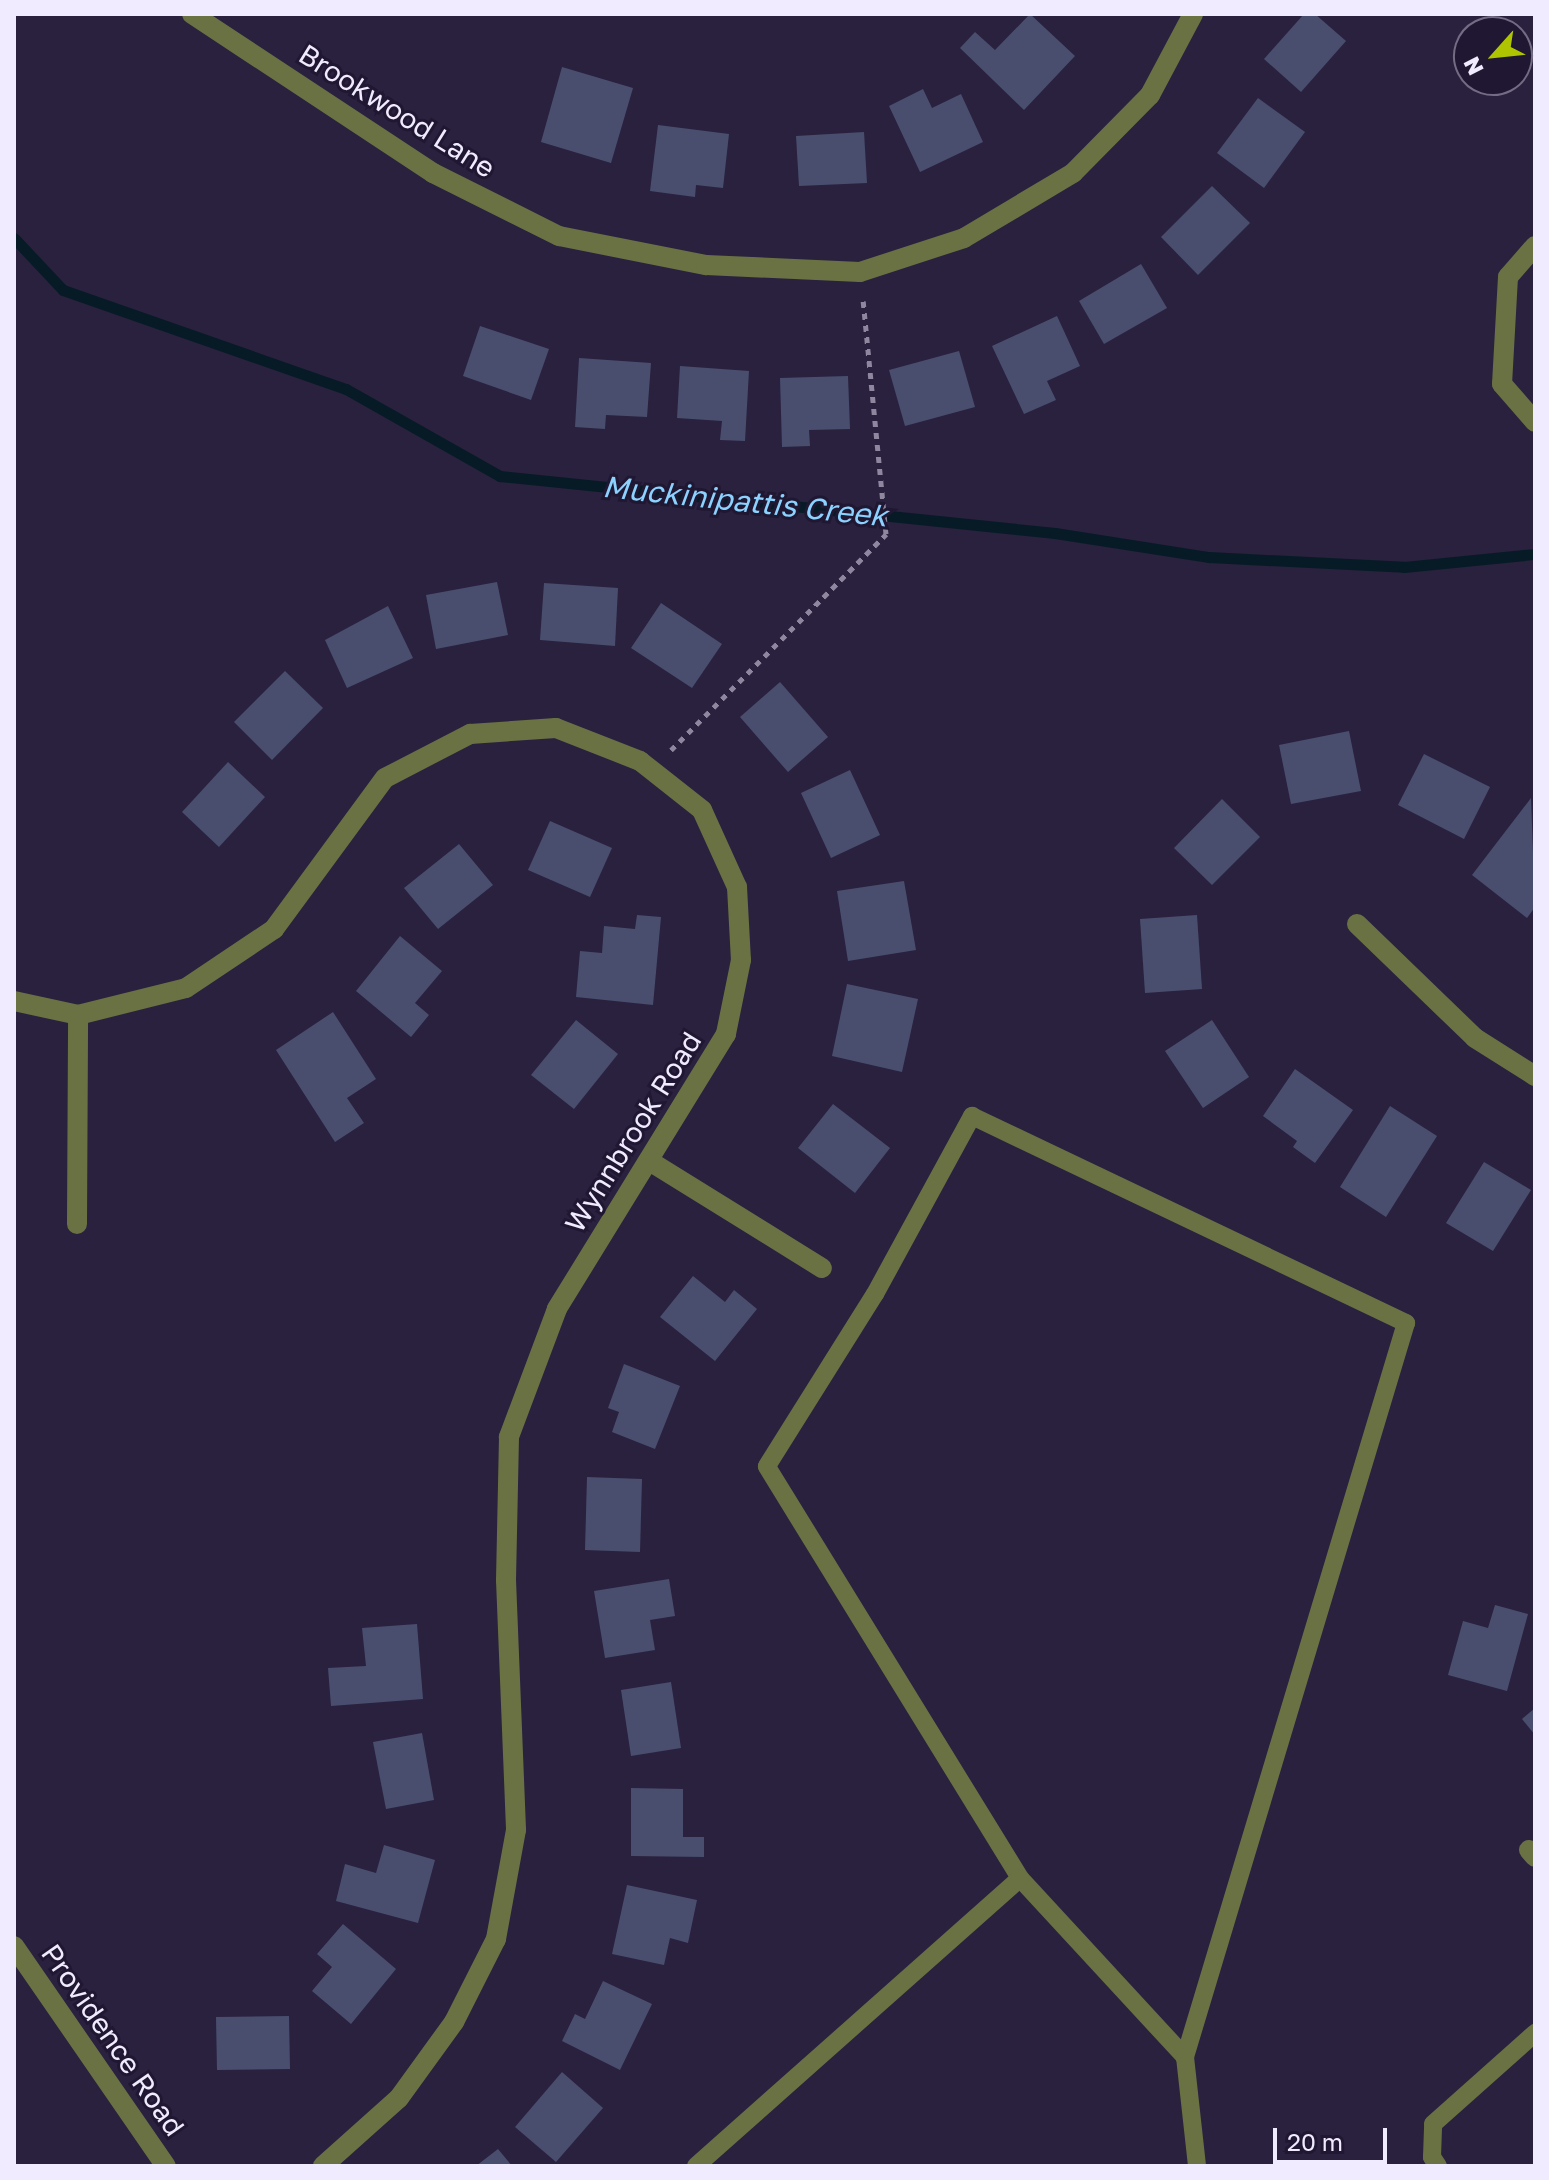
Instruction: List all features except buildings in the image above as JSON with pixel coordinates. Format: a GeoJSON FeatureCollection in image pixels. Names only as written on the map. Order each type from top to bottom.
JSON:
{"type":"FeatureCollection","features":[{"type":"Feature","properties":{"kind":"street","name":"Brookwood Lane"},"geometry":{"type":"LineString","coordinates":[[192,14],[433,173],[559,236],[706,265],[860,272],[964,238],[1073,173],[1150,95],[1193,14]]}},
{"type":"Feature","properties":{"kind":"street"},"geometry":{"type":"LineString","coordinates":[[1535,246],[1508,277],[1502,384],[1535,422]]}},
{"type":"Feature","properties":{"kind":"street","name":"Wynnbrook Road"},"geometry":{"type":"LineString","coordinates":[[14,1001],[78,1015],[186,988],[274,929],[385,778],[470,734],[556,728],[651,770],[702,810],[737,887],[741,960],[726,1034],[651,1162],[557,1309],[509,1437],[506,1580],[516,1830],[496,1939],[454,2022],[399,2098],[323,2166]]}},
{"type":"Feature","properties":{"kind":"street"},"geometry":{"type":"LineString","coordinates":[[1357,924],[1475,1038],[1535,1076]]}},
{"type":"Feature","properties":{"kind":"street"},"geometry":{"type":"LineString","coordinates":[[77,1224],[78,1015]]}},
{"type":"Feature","properties":{"kind":"street"},"geometry":{"type":"LineString","coordinates":[[651,1162],[822,1268]]}},
{"type":"Feature","properties":{"kind":"street","name":"Providence Road"},"geometry":{"type":"LineString","coordinates":[[14,1946],[166,2166]]}},
{"type":"Feature","properties":{"kind":"lane"},"geometry":{"type":"LineString","coordinates":[[1185,2057],[1020,1878],[767,1466],[875,1294],[972,1116],[1406,1323],[1185,2057],[1197,2166]]}},
{"type":"Feature","properties":{"kind":"lane"},"geometry":{"type":"LineString","coordinates":[[696,2166],[1020,1878]]}},
{"type":"Feature","properties":{"kind":"lane"},"geometry":{"type":"LineString","coordinates":[[1438,2166],[1432,2157],[1433,2124],[1535,2033]]}},
{"type":"Feature","properties":{"kind":"path"},"geometry":{"type":"LineString","coordinates":[[651,770],[886,534],[860,272]]}},
{"type":"Feature","properties":{"kind":"waterway","name":"Muckinipattis Creek"},"geometry":{"type":"LineString","coordinates":[[14,238],[63,290],[346,389],[500,476],[1055,533],[1209,557],[1404,567],[1535,554]]}}]}
